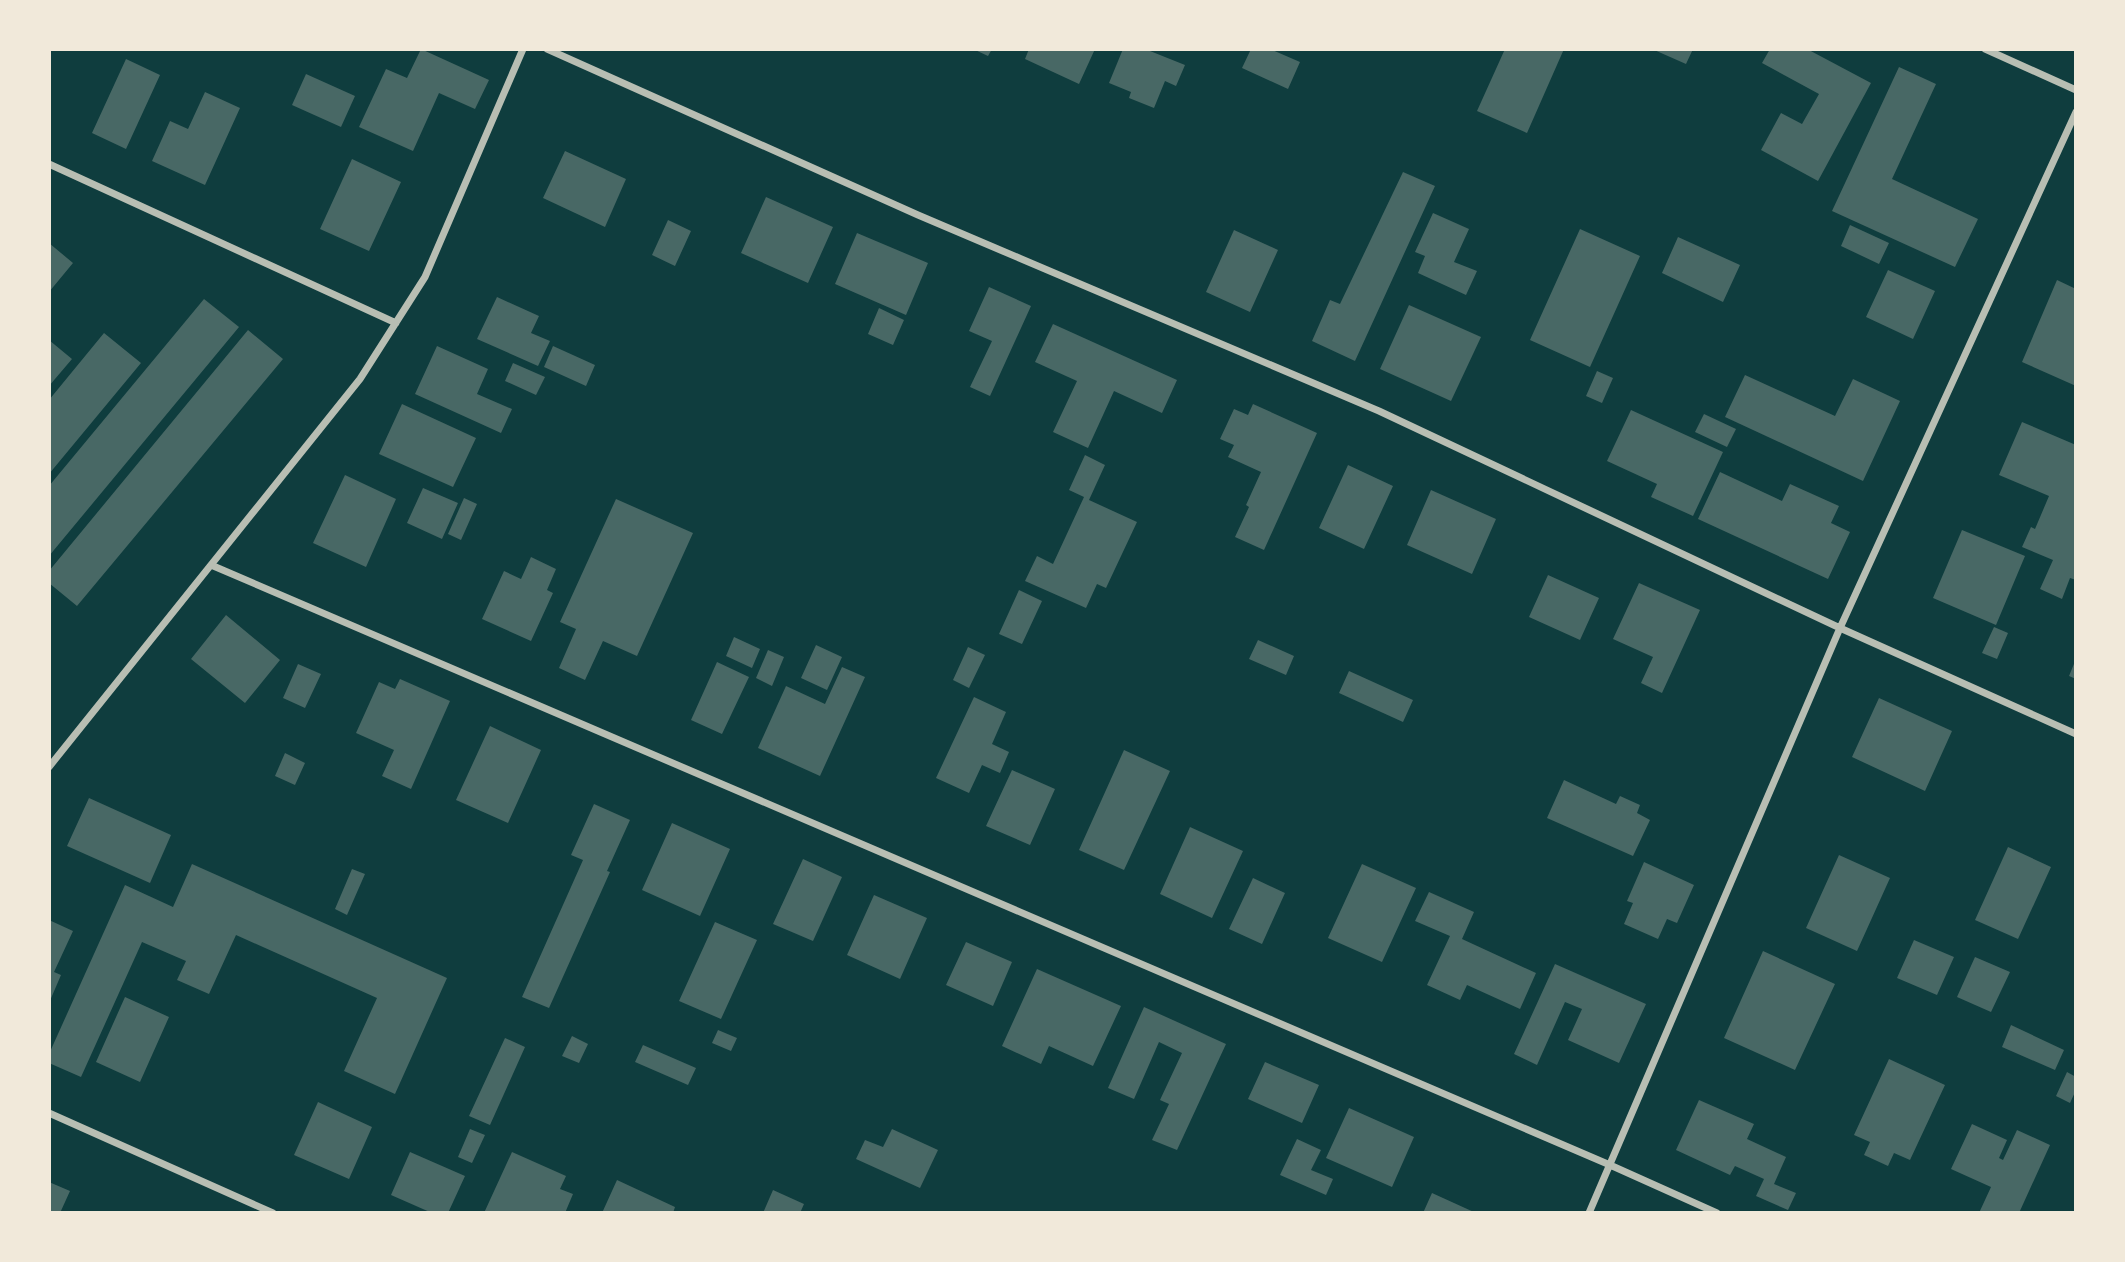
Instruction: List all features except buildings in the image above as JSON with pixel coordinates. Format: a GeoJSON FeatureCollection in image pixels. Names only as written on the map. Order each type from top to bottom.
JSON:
{"type":"FeatureCollection","features":[{"type":"Feature","properties":{"kind":"street"},"geometry":{"type":"LineString","coordinates":[[49,768],[360,379],[425,277],[523,49]]}},
{"type":"Feature","properties":{"kind":"street"},"geometry":{"type":"LineString","coordinates":[[547,49],[918,215],[1379,411],[1840,628],[2076,734]]}},
{"type":"Feature","properties":{"kind":"street"},"geometry":{"type":"LineString","coordinates":[[1985,49],[2076,90]]}},
{"type":"Feature","properties":{"kind":"street"},"geometry":{"type":"LineString","coordinates":[[1589,1213],[1840,628],[2076,112]]}},
{"type":"Feature","properties":{"kind":"street"},"geometry":{"type":"LineString","coordinates":[[49,164],[396,323]]}},
{"type":"Feature","properties":{"kind":"street"},"geometry":{"type":"LineString","coordinates":[[211,565],[1717,1213]]}},
{"type":"Feature","properties":{"kind":"street"},"geometry":{"type":"LineString","coordinates":[[49,1113],[273,1213]]}}]}
